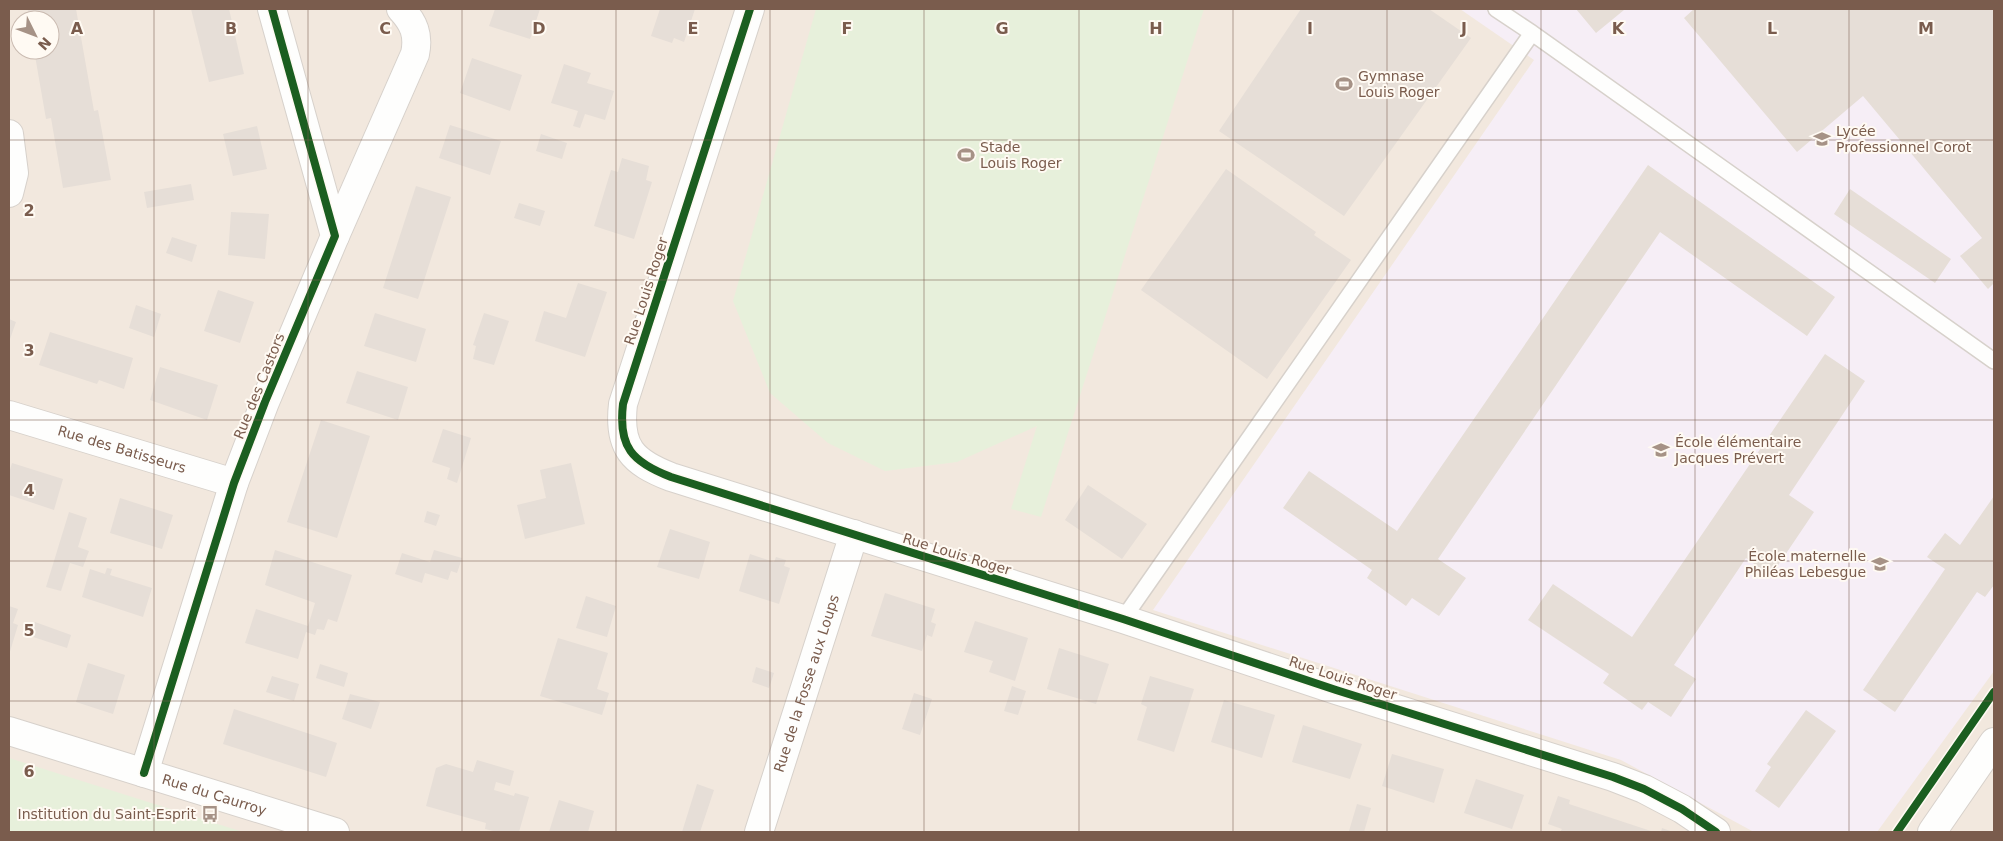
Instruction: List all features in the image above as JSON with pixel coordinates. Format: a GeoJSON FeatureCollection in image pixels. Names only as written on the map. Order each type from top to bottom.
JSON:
{"type":"FeatureCollection","features":[{"type":"Feature","properties":{"kind":"street"},"geometry":{"type":"LineString","coordinates":[[272,9],[335,236]]}},
{"type":"Feature","properties":{"kind":"street","name":"Rue des Castors"},"geometry":{"type":"LineString","coordinates":[[144,773],[234,484],[265,402],[415,54],[418,41],[415,28],[401,9]]}},
{"type":"Feature","properties":{"kind":"street","name":"Rue Louis Roger"},"geometry":{"type":"LineString","coordinates":[[750,9],[623,404],[620,424],[622,438],[630,453],[642,464],[656,471],[1123,618],[1336,690],[1613,777],[1644,789],[1682,809],[1716,832]]}},
{"type":"Feature","properties":{"kind":"street"},"geometry":{"type":"LineString","coordinates":[[9,134],[14,173],[9,193]]}},
{"type":"Feature","properties":{"kind":"street","name":"Rue des Batisseurs"},"geometry":{"type":"LineString","coordinates":[[9,414],[234,484]]}},
{"type":"Feature","properties":{"kind":"street","name":"Rue de la Fosse aux Loups"},"geometry":{"type":"LineString","coordinates":[[759,832],[854,534]]}},
{"type":"Feature","properties":{"kind":"street","name":"Rue du Caurroy"},"geometry":{"type":"LineString","coordinates":[[9,731],[335,832]]}},
{"type":"Feature","properties":{"kind":"street"},"geometry":{"type":"LineString","coordinates":[[1932,832],[1994,742]]}},
{"type":"Feature","properties":{"kind":"lane"},"geometry":{"type":"LineString","coordinates":[[1496,9],[1994,360]]}},
{"type":"Feature","properties":{"kind":"lane"},"geometry":{"type":"LineString","coordinates":[[1123,618],[1532,34]]}},
{"type":"Feature","properties":{"kind":"shaded area"},"geometry":{"type":"Polygon","coordinates":[[[9,9],[1994,9],[1994,832],[9,832],[9,9]]]}},
{"type":"Feature","properties":{"kind":"shaded area"},"geometry":{"type":"Polygon","coordinates":[[[1460,9],[1994,9],[1994,671],[1877,832],[1754,832],[1621,760],[1153,610],[1534,60],[1460,9]]]}},
{"type":"Feature","properties":{"kind":"green space","name":"Stade Louis Roger"},"geometry":{"type":"Polygon","coordinates":[[[816,9],[1204,9],[1041,517],[1011,509],[1037,426],[957,462],[885,471],[828,443],[770,393],[733,301],[816,9]]]}},
{"type":"Feature","properties":{"kind":"green space"},"geometry":{"type":"Polygon","coordinates":[[[9,758],[243,832],[9,832],[9,758]]]}},
{"type":"Feature","properties":{"kind":"building"},"geometry":{"type":"Polygon","coordinates":[[[76,9],[94,111],[98,110],[111,180],[63,188],[51,118],[46,119],[36,60],[60,60],[60,10],[28,10],[76,9]]]}},
{"type":"Feature","properties":{"kind":"building"},"geometry":{"type":"Polygon","coordinates":[[[191,9],[229,9],[244,74],[209,82],[191,9]]]}},
{"type":"Feature","properties":{"kind":"building"},"geometry":{"type":"Polygon","coordinates":[[[495,9],[540,9],[530,39],[489,26],[495,9]]]}},
{"type":"Feature","properties":{"kind":"building"},"geometry":{"type":"Polygon","coordinates":[[[660,9],[695,9],[684,42],[674,38],[672,43],[651,36],[660,9]]]}},
{"type":"Feature","properties":{"kind":"building","name":"Gymnase Louis Roger"},"geometry":{"type":"Polygon","coordinates":[[[1301,9],[1429,9],[1471,38],[1344,216],[1219,131],[1301,9]]]}},
{"type":"Feature","properties":{"kind":"building"},"geometry":{"type":"Polygon","coordinates":[[[1576,9],[1623,9],[1624,10],[1596,33],[1576,9]]]}},
{"type":"Feature","properties":{"kind":"building"},"geometry":{"type":"Polygon","coordinates":[[[1694,9],[1994,9],[1994,283],[1988,289],[1960,256],[1982,238],[1863,96],[1797,152],[1684,18],[1694,9]]]}},
{"type":"Feature","properties":{"kind":"building"},"geometry":{"type":"Polygon","coordinates":[[[472,58],[522,75],[510,111],[460,93],[472,58]]]}},
{"type":"Feature","properties":{"kind":"building"},"geometry":{"type":"Polygon","coordinates":[[[564,64],[591,73],[587,83],[614,91],[605,120],[585,114],[580,128],[573,126],[578,111],[551,103],[564,64]]]}},
{"type":"Feature","properties":{"kind":"building"},"geometry":{"type":"Polygon","coordinates":[[[450,125],[501,141],[490,175],[439,158],[450,125]]]}},
{"type":"Feature","properties":{"kind":"building"},"geometry":{"type":"Polygon","coordinates":[[[257,126],[267,169],[233,176],[223,134],[257,126]]]}},
{"type":"Feature","properties":{"kind":"building"},"geometry":{"type":"Polygon","coordinates":[[[541,134],[567,143],[562,159],[536,151],[541,134]]]}},
{"type":"Feature","properties":{"kind":"building"},"geometry":{"type":"Polygon","coordinates":[[[622,158],[649,166],[646,180],[652,182],[634,239],[594,226],[611,170],[618,172],[622,158]]]}},
{"type":"Feature","properties":{"kind":"building"},"geometry":{"type":"Polygon","coordinates":[[[1648,165],[1835,297],[1807,336],[1660,232],[1438,559],[1466,578],[1439,616],[1412,598],[1406,606],[1367,578],[1372,570],[1283,508],[1309,471],[1397,531],[1648,165]]]}},
{"type":"Feature","properties":{"kind":"building"},"geometry":{"type":"Polygon","coordinates":[[[1226,169],[1316,232],[1314,235],[1351,260],[1267,379],[1141,290],[1226,169]]]}},
{"type":"Feature","properties":{"kind":"building"},"geometry":{"type":"Polygon","coordinates":[[[191,184],[194,200],[147,208],[144,192],[191,184]]]}},
{"type":"Feature","properties":{"kind":"building"},"geometry":{"type":"Polygon","coordinates":[[[416,186],[451,197],[418,299],[383,288],[416,186]]]}},
{"type":"Feature","properties":{"kind":"building"},"geometry":{"type":"Polygon","coordinates":[[[1850,189],[1951,259],[1935,283],[1834,214],[1850,189]]]}},
{"type":"Feature","properties":{"kind":"building"},"geometry":{"type":"Polygon","coordinates":[[[519,203],[545,211],[540,226],[514,218],[519,203]]]}},
{"type":"Feature","properties":{"kind":"building"},"geometry":{"type":"Polygon","coordinates":[[[231,212],[269,214],[265,259],[228,255],[231,212]]]}},
{"type":"Feature","properties":{"kind":"building"},"geometry":{"type":"Polygon","coordinates":[[[172,237],[197,245],[192,262],[166,253],[172,237]]]}},
{"type":"Feature","properties":{"kind":"building"},"geometry":{"type":"Polygon","coordinates":[[[578,283],[607,292],[585,357],[535,341],[544,311],[566,318],[578,283]]]}},
{"type":"Feature","properties":{"kind":"building"},"geometry":{"type":"Polygon","coordinates":[[[218,290],[254,302],[240,343],[204,331],[218,290]]]}},
{"type":"Feature","properties":{"kind":"building"},"geometry":{"type":"Polygon","coordinates":[[[136,305],[161,314],[154,337],[129,328],[136,305]]]}},
{"type":"Feature","properties":{"kind":"building"},"geometry":{"type":"Polygon","coordinates":[[[375,313],[426,329],[416,362],[364,346],[375,313]]]}},
{"type":"Feature","properties":{"kind":"building"},"geometry":{"type":"Polygon","coordinates":[[[484,313],[509,321],[494,365],[473,359],[476,346],[473,345],[484,313]]]}},
{"type":"Feature","properties":{"kind":"building"},"geometry":{"type":"Polygon","coordinates":[[[9,319],[16,322],[9,342],[9,319]]]}},
{"type":"Feature","properties":{"kind":"building"},"geometry":{"type":"Polygon","coordinates":[[[50,332],[133,358],[124,389],[99,380],[97,384],[39,365],[50,332]]]}},
{"type":"Feature","properties":{"kind":"building"},"geometry":{"type":"Polygon","coordinates":[[[1825,354],[1865,381],[1789,495],[1814,512],[1771,576],[1746,558],[1674,665],[1696,679],[1671,717],[1648,702],[1642,710],[1603,683],[1609,674],[1528,620],[1553,584],[1632,637],[1825,354]]]}},
{"type":"Feature","properties":{"kind":"building"},"geometry":{"type":"Polygon","coordinates":[[[160,367],[218,385],[207,420],[150,400],[160,367]]]}},
{"type":"Feature","properties":{"kind":"building"},"geometry":{"type":"Polygon","coordinates":[[[357,371],[408,387],[398,420],[346,403],[357,371]]]}},
{"type":"Feature","properties":{"kind":"building"},"geometry":{"type":"Polygon","coordinates":[[[321,420],[370,436],[337,538],[287,522],[321,420]]]}},
{"type":"Feature","properties":{"kind":"building"},"geometry":{"type":"Polygon","coordinates":[[[443,429],[471,438],[457,483],[447,479],[450,468],[432,462],[443,429]]]}},
{"type":"Feature","properties":{"kind":"building"},"geometry":{"type":"Polygon","coordinates":[[[12,463],[63,479],[54,510],[9,495],[9,473],[12,463]]]}},
{"type":"Feature","properties":{"kind":"building"},"geometry":{"type":"Polygon","coordinates":[[[571,463],[585,524],[525,539],[517,505],[546,498],[540,470],[571,463]]]}},
{"type":"Feature","properties":{"kind":"building"},"geometry":{"type":"Polygon","coordinates":[[[1088,485],[1147,524],[1122,559],[1065,520],[1088,485]]]}},
{"type":"Feature","properties":{"kind":"building"},"geometry":{"type":"Polygon","coordinates":[[[1994,496],[1994,585],[1985,597],[1977,592],[1895,712],[1863,690],[1945,569],[1927,557],[1945,533],[1960,545],[1994,496]]]}},
{"type":"Feature","properties":{"kind":"building"},"geometry":{"type":"Polygon","coordinates":[[[120,498],[173,515],[162,549],[110,533],[120,498]]]}},
{"type":"Feature","properties":{"kind":"building"},"geometry":{"type":"Polygon","coordinates":[[[427,511],[440,515],[436,526],[424,522],[427,511]]]}},
{"type":"Feature","properties":{"kind":"building"},"geometry":{"type":"Polygon","coordinates":[[[69,512],[87,518],[78,547],[89,551],[83,567],[70,563],[61,591],[46,587],[69,512]]]}},
{"type":"Feature","properties":{"kind":"building"},"geometry":{"type":"Polygon","coordinates":[[[670,529],[710,542],[699,579],[657,567],[670,529]]]}},
{"type":"Feature","properties":{"kind":"building"},"geometry":{"type":"Polygon","coordinates":[[[275,550],[352,575],[337,622],[328,619],[324,630],[317,629],[315,635],[306,632],[298,659],[245,643],[256,609],[308,626],[315,603],[265,585],[275,550]]]}},
{"type":"Feature","properties":{"kind":"building"},"geometry":{"type":"Polygon","coordinates":[[[434,550],[462,558],[457,573],[451,571],[448,580],[425,573],[422,583],[395,574],[402,553],[430,562],[434,550]]]}},
{"type":"Feature","properties":{"kind":"building"},"geometry":{"type":"Polygon","coordinates":[[[750,554],[774,562],[776,557],[786,560],[784,566],[790,568],[779,604],[739,591],[750,554]]]}},
{"type":"Feature","properties":{"kind":"building"},"geometry":{"type":"Polygon","coordinates":[[[107,568],[112,569],[110,575],[152,588],[143,617],[82,597],[90,569],[105,574],[107,568]]]}},
{"type":"Feature","properties":{"kind":"building"},"geometry":{"type":"Polygon","coordinates":[[[885,593],[935,609],[931,622],[936,624],[932,637],[927,635],[922,651],[871,636],[885,593]]]}},
{"type":"Feature","properties":{"kind":"building"},"geometry":{"type":"Polygon","coordinates":[[[586,596],[616,606],[607,637],[576,628],[586,596]]]}},
{"type":"Feature","properties":{"kind":"building"},"geometry":{"type":"Polygon","coordinates":[[[9,606],[18,609],[13,623],[18,625],[9,655],[9,606]]]}},
{"type":"Feature","properties":{"kind":"building"},"geometry":{"type":"Polygon","coordinates":[[[975,621],[1028,638],[1015,681],[989,672],[993,661],[964,652],[975,621]]]}},
{"type":"Feature","properties":{"kind":"building"},"geometry":{"type":"Polygon","coordinates":[[[35,622],[71,635],[67,648],[30,636],[35,622]]]}},
{"type":"Feature","properties":{"kind":"building"},"geometry":{"type":"Polygon","coordinates":[[[558,638],[608,653],[597,689],[609,693],[602,715],[540,696],[558,638]]]}},
{"type":"Feature","properties":{"kind":"building"},"geometry":{"type":"Polygon","coordinates":[[[1059,648],[1109,664],[1096,704],[1047,689],[1059,648]]]}},
{"type":"Feature","properties":{"kind":"building"},"geometry":{"type":"Polygon","coordinates":[[[88,663],[125,675],[113,714],[76,702],[88,663]]]}},
{"type":"Feature","properties":{"kind":"building"},"geometry":{"type":"Polygon","coordinates":[[[320,664],[348,673],[344,687],[316,678],[320,664]]]}},
{"type":"Feature","properties":{"kind":"building"},"geometry":{"type":"Polygon","coordinates":[[[756,667],[774,673],[769,688],[752,682],[756,667]]]}},
{"type":"Feature","properties":{"kind":"building"},"geometry":{"type":"Polygon","coordinates":[[[272,676],[299,684],[294,701],[266,692],[272,676]]]}},
{"type":"Feature","properties":{"kind":"building"},"geometry":{"type":"Polygon","coordinates":[[[1150,676],[1194,689],[1174,752],[1137,740],[1147,707],[1141,704],[1150,676]]]}},
{"type":"Feature","properties":{"kind":"building"},"geometry":{"type":"Polygon","coordinates":[[[1012,686],[1026,691],[1018,715],[1004,711],[1012,686]]]}},
{"type":"Feature","properties":{"kind":"building"},"geometry":{"type":"Polygon","coordinates":[[[914,693],[932,699],[920,735],[902,729],[914,693]]]}},
{"type":"Feature","properties":{"kind":"building"},"geometry":{"type":"Polygon","coordinates":[[[350,694],[380,702],[371,729],[342,719],[350,694]]]}},
{"type":"Feature","properties":{"kind":"building"},"geometry":{"type":"Polygon","coordinates":[[[1224,700],[1275,715],[1262,758],[1211,742],[1224,700]]]}},
{"type":"Feature","properties":{"kind":"building"},"geometry":{"type":"Polygon","coordinates":[[[234,709],[337,743],[326,777],[223,744],[234,709]]]}},
{"type":"Feature","properties":{"kind":"building"},"geometry":{"type":"Polygon","coordinates":[[[1806,710],[1836,731],[1779,808],[1755,791],[1771,767],[1767,764],[1806,710]]]}},
{"type":"Feature","properties":{"kind":"building"},"geometry":{"type":"Polygon","coordinates":[[[1303,725],[1362,744],[1350,779],[1292,762],[1303,725]]]}},
{"type":"Feature","properties":{"kind":"building"},"geometry":{"type":"Polygon","coordinates":[[[1392,754],[1444,769],[1434,803],[1382,786],[1392,754]]]}},
{"type":"Feature","properties":{"kind":"building"},"geometry":{"type":"Polygon","coordinates":[[[477,760],[514,771],[510,786],[496,782],[494,790],[514,796],[515,793],[529,797],[519,832],[497,832],[485,829],[486,823],[426,806],[436,768],[446,764],[473,772],[477,760]]]}},
{"type":"Feature","properties":{"kind":"building"},"geometry":{"type":"Polygon","coordinates":[[[1476,779],[1524,795],[1512,829],[1464,813],[1476,779]]]}},
{"type":"Feature","properties":{"kind":"building"},"geometry":{"type":"Polygon","coordinates":[[[697,784],[714,790],[700,832],[682,832],[697,784]]]}},
{"type":"Feature","properties":{"kind":"building"},"geometry":{"type":"Polygon","coordinates":[[[1558,796],[1570,800],[1569,804],[1654,832],[1560,832],[1562,829],[1548,824],[1558,796]]]}},
{"type":"Feature","properties":{"kind":"building"},"geometry":{"type":"Polygon","coordinates":[[[559,800],[594,811],[588,832],[549,832],[559,800]]]}},
{"type":"Feature","properties":{"kind":"building"},"geometry":{"type":"Polygon","coordinates":[[[1357,804],[1371,808],[1364,832],[1349,831],[1357,804]]]}},
{"type":"Feature","properties":{"kind":"building"},"geometry":{"type":"Polygon","coordinates":[[[1662,828],[1673,832],[1661,832],[1662,828]]]}},
{"type":"Feature","properties":{"kind":"cycle path"},"geometry":{"type":"LineString","coordinates":[[144,773],[234,483],[265,402],[335,236],[272,9]]}},
{"type":"Feature","properties":{"kind":"cycle path"},"geometry":{"type":"LineString","coordinates":[[750,9],[623,404],[623,431],[630,451],[637,459],[671,477],[1123,619],[1336,690],[1613,777],[1644,789],[1682,809],[1716,832]]}},
{"type":"Feature","properties":{"kind":"cycle path"},"geometry":{"type":"LineString","coordinates":[[1897,832],[1994,692]]}},
{"type":"Feature","properties":{"kind":"place","name":"Gymnase Louis Roger"},"geometry":{"type":"Point","coordinates":[1344,84]}},
{"type":"Feature","properties":{"kind":"place","name":"Lycée Professionnel Corot"},"geometry":{"type":"Point","coordinates":[1822,139]}},
{"type":"Feature","properties":{"kind":"place","name":"Stade Louis Roger"},"geometry":{"type":"Point","coordinates":[966,155]}},
{"type":"Feature","properties":{"kind":"place","name":"École élémentaire Jacques Prévert"},"geometry":{"type":"Point","coordinates":[1661,450]}},
{"type":"Feature","properties":{"kind":"place","name":"École maternelle Philéas Lebesgue"},"geometry":{"type":"Point","coordinates":[1880,564]}},
{"type":"Feature","properties":{"kind":"place","name":"Institution du Saint-Esprit"},"geometry":{"type":"Point","coordinates":[210,814]}}]}
